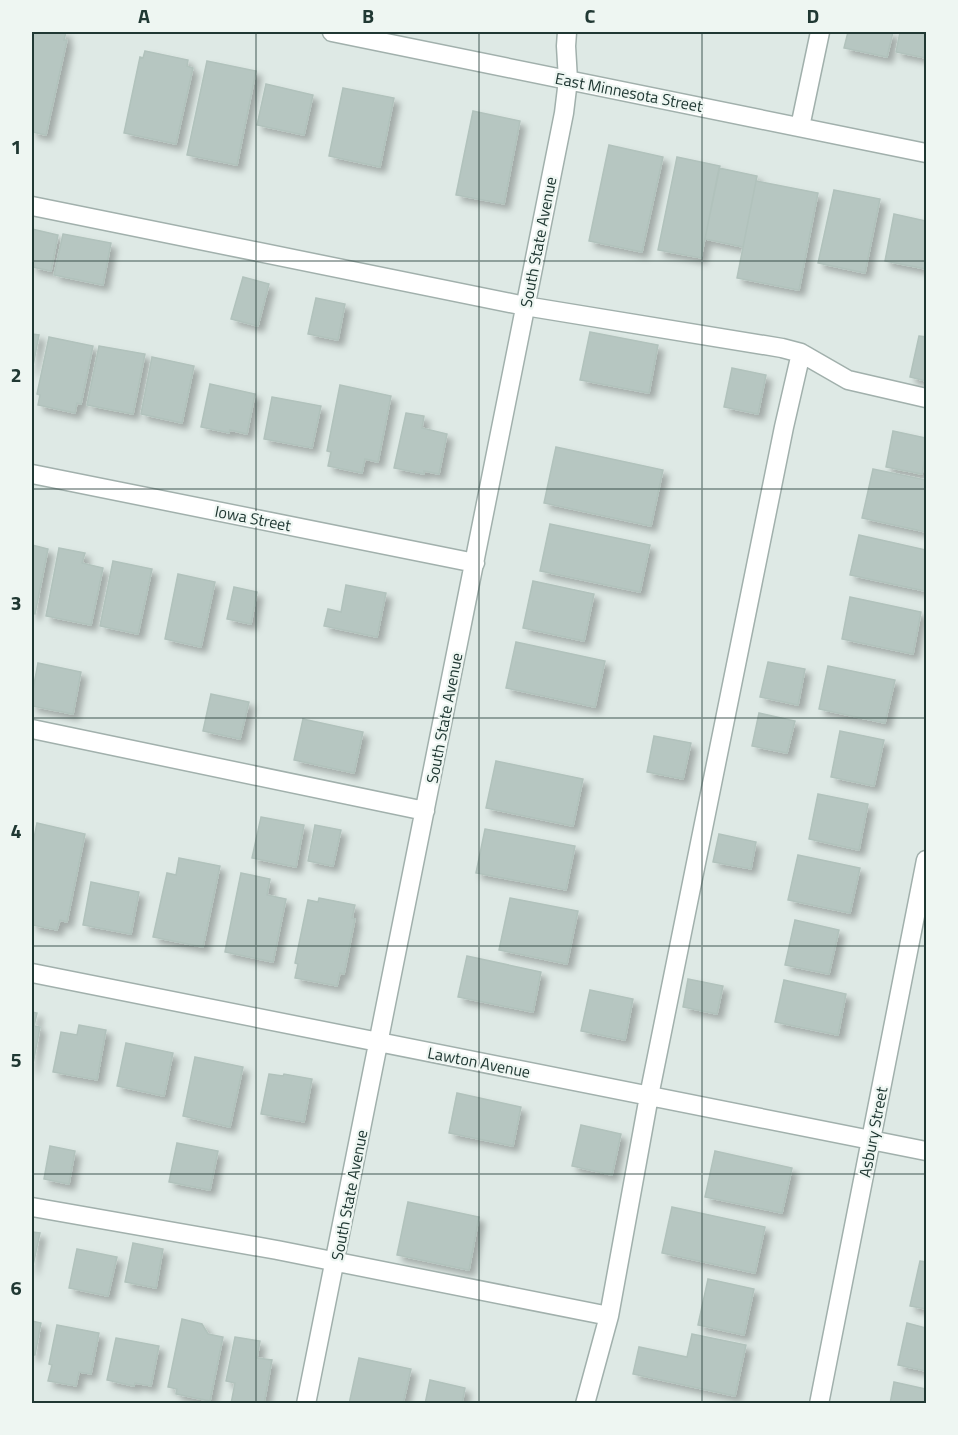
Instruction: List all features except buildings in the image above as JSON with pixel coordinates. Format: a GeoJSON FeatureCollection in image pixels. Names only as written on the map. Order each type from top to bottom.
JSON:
{"type":"FeatureCollection","features":[{"type":"Feature","properties":{"kind":"street","name":"East Minnesota Street"},"geometry":{"type":"LineString","coordinates":[[332,32],[927,153]]}},
{"type":"Feature","properties":{"kind":"street","name":"South State Avenue"},"geometry":{"type":"LineString","coordinates":[[306,1404],[564,113],[568,80],[567,32]]}},
{"type":"Feature","properties":{"kind":"street"},"geometry":{"type":"LineString","coordinates":[[800,127],[820,32]]}},
{"type":"Feature","properties":{"kind":"street"},"geometry":{"type":"LineString","coordinates":[[32,206],[525,306],[782,348],[801,353],[848,380],[927,398]]}},
{"type":"Feature","properties":{"kind":"street"},"geometry":{"type":"LineString","coordinates":[[585,1404],[609,1316],[649,1096],[779,450],[801,353]]}},
{"type":"Feature","properties":{"kind":"street","name":"Iowa Street"},"geometry":{"type":"LineString","coordinates":[[32,474],[475,563]]}},
{"type":"Feature","properties":{"kind":"street"},"geometry":{"type":"LineString","coordinates":[[32,729],[425,811]]}},
{"type":"Feature","properties":{"kind":"street","name":"Asbury Street"},"geometry":{"type":"LineString","coordinates":[[819,1404],[927,860]]}},
{"type":"Feature","properties":{"kind":"street","name":"Lawton Avenue"},"geometry":{"type":"LineString","coordinates":[[32,973],[927,1151]]}},
{"type":"Feature","properties":{"kind":"street"},"geometry":{"type":"LineString","coordinates":[[32,1207],[131,1223],[609,1316]]}}]}
